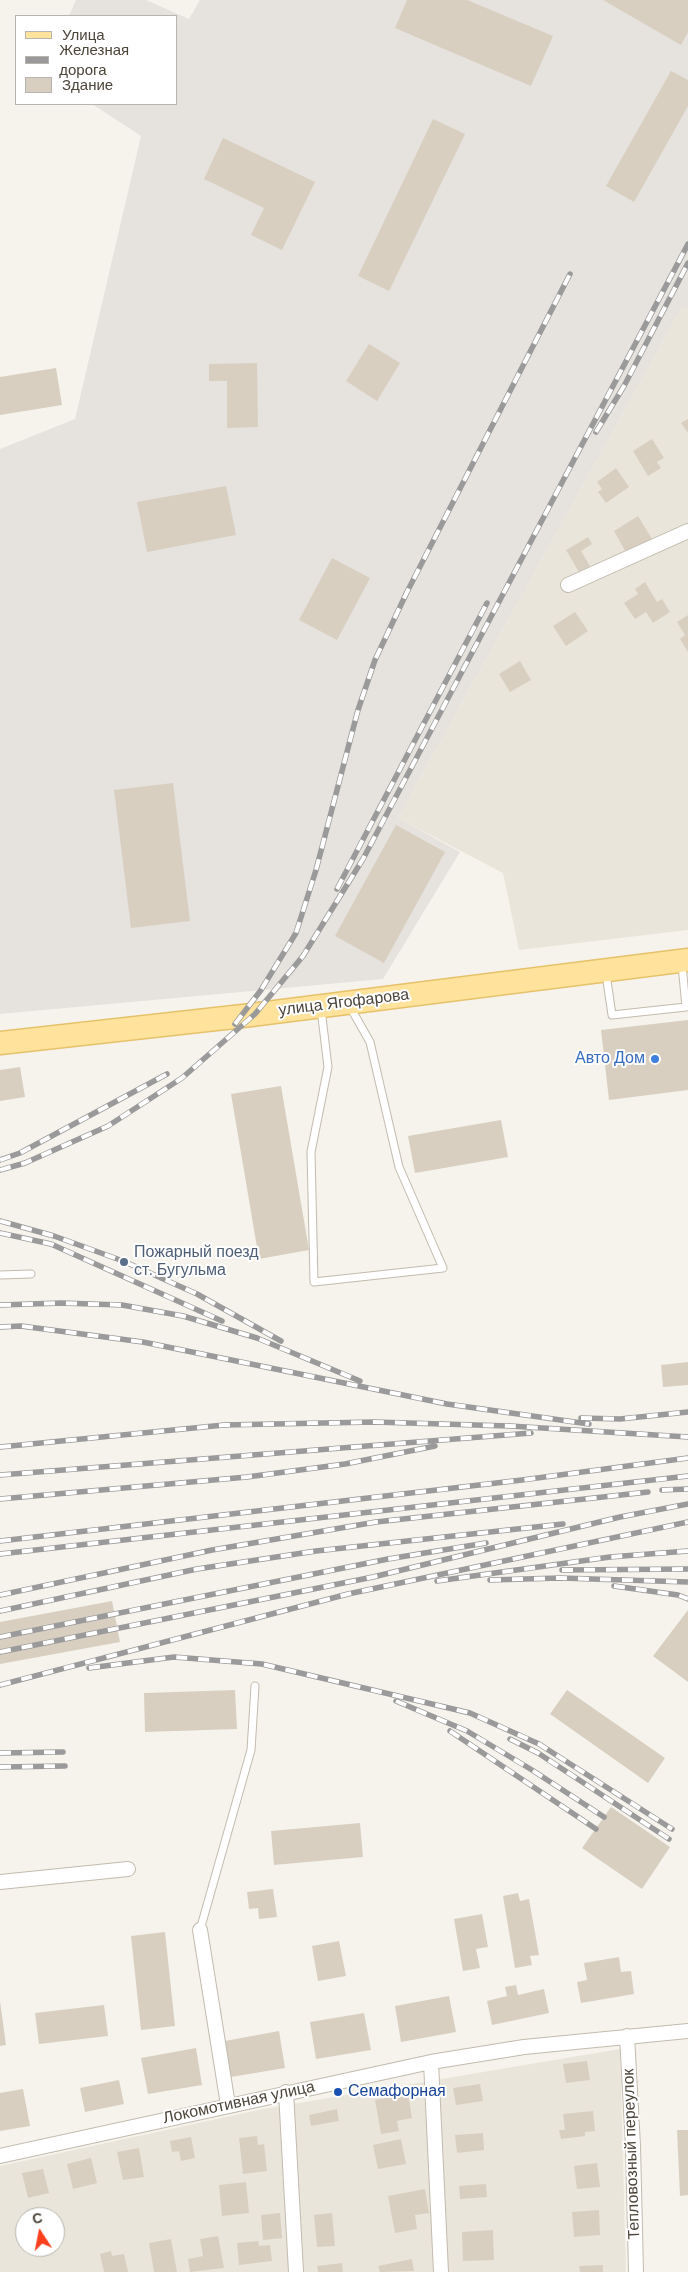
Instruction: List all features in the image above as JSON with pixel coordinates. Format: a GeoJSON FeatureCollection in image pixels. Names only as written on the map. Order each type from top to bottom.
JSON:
{"type":"FeatureCollection","features":[{"type":"Feature","properties":{"kind":"main road","name":"улица Ягофарова"},"geometry":{"type":"LineString","coordinates":[[0,1043],[347,1003],[685,961]]}},
{"type":"Feature","properties":{"kind":"street"},"geometry":{"type":"LineString","coordinates":[[568,585],[688,531]]}},
{"type":"Feature","properties":{"kind":"street"},"geometry":{"type":"LineString","coordinates":[[0,1882],[128,1869]]}},
{"type":"Feature","properties":{"kind":"street"},"geometry":{"type":"LineString","coordinates":[[200,1930],[228,2105]]}},
{"type":"Feature","properties":{"kind":"street","name":"Локомотивная улица"},"geometry":{"type":"LineString","coordinates":[[0,2156],[286,2092],[431,2062],[524,2047],[688,2031]]}},
{"type":"Feature","properties":{"kind":"street","name":"Тепловозный переулок"},"geometry":{"type":"LineString","coordinates":[[627,2036],[634,2146],[636,2272]]}},
{"type":"Feature","properties":{"kind":"street"},"geometry":{"type":"LineString","coordinates":[[431,2062],[441,2272]]}},
{"type":"Feature","properties":{"kind":"street"},"geometry":{"type":"LineString","coordinates":[[286,2092],[296,2272]]}},
{"type":"Feature","properties":{"kind":"lane"},"geometry":{"type":"LineString","coordinates":[[606,971],[612,1016],[686,1007],[685,961]]}},
{"type":"Feature","properties":{"kind":"lane"},"geometry":{"type":"LineString","coordinates":[[321,1006],[328,1067],[311,1152],[314,1282],[443,1268],[399,1167],[370,1042],[347,1003]]}},
{"type":"Feature","properties":{"kind":"lane"},"geometry":{"type":"LineString","coordinates":[[0,1275],[31,1274]]}},
{"type":"Feature","properties":{"kind":"lane"},"geometry":{"type":"LineString","coordinates":[[200,1930],[251,1750],[256,1686]]}},
{"type":"Feature","properties":{"kind":"shaded area"},"geometry":{"type":"Polygon","coordinates":[[[76,0],[146,0],[189,19],[200,0],[688,0],[688,310],[682,307],[398,818],[460,852],[383,979],[0,1014],[0,449],[75,419],[141,136],[94,105],[178,105],[178,15],[69,15],[76,0]]]}},
{"type":"Feature","properties":{"kind":"shaded area"},"geometry":{"type":"Polygon","coordinates":[[[682,307],[688,310],[688,930],[519,950],[503,873],[398,818],[682,307]]]}},
{"type":"Feature","properties":{"kind":"shaded area"},"geometry":{"type":"Polygon","coordinates":[[[620,2049],[626,2272],[0,2272],[0,2166],[263,2109],[620,2049]]]}},
{"type":"Feature","properties":{"kind":"building"},"geometry":{"type":"Polygon","coordinates":[[[407,0],[467,0],[553,36],[531,86],[395,28],[407,0]]]}},
{"type":"Feature","properties":{"kind":"building"},"geometry":{"type":"Polygon","coordinates":[[[603,0],[688,0],[688,32],[681,45],[603,0]]]}},
{"type":"Feature","properties":{"kind":"building"},"geometry":{"type":"Polygon","coordinates":[[[671,71],[688,80],[688,106],[634,202],[606,186],[671,71]]]}},
{"type":"Feature","properties":{"kind":"building"},"geometry":{"type":"Polygon","coordinates":[[[433,119],[465,134],[389,291],[358,276],[433,119]]]}},
{"type":"Feature","properties":{"kind":"building"},"geometry":{"type":"Polygon","coordinates":[[[223,138],[315,182],[282,250],[251,235],[264,208],[204,179],[223,138]]]}},
{"type":"Feature","properties":{"kind":"building"},"geometry":{"type":"Polygon","coordinates":[[[369,344],[400,363],[377,401],[346,381],[369,344]]]}},
{"type":"Feature","properties":{"kind":"building"},"geometry":{"type":"Polygon","coordinates":[[[257,363],[258,427],[227,428],[227,381],[209,381],[209,364],[257,363]]]}},
{"type":"Feature","properties":{"kind":"building"},"geometry":{"type":"Polygon","coordinates":[[[56,368],[62,405],[0,415],[0,377],[56,368]]]}},
{"type":"Feature","properties":{"kind":"building"},"geometry":{"type":"Polygon","coordinates":[[[688,419],[688,433],[681,423],[688,419]]]}},
{"type":"Feature","properties":{"kind":"building"},"geometry":{"type":"Polygon","coordinates":[[[652,439],[664,458],[657,462],[661,468],[648,476],[633,451],[652,439]]]}},
{"type":"Feature","properties":{"kind":"building"},"geometry":{"type":"Polygon","coordinates":[[[616,468],[629,487],[606,503],[598,492],[602,489],[597,482],[616,468]]]}},
{"type":"Feature","properties":{"kind":"building"},"geometry":{"type":"Polygon","coordinates":[[[226,486],[236,535],[147,552],[137,502],[226,486]]]}},
{"type":"Feature","properties":{"kind":"building"},"geometry":{"type":"Polygon","coordinates":[[[638,516],[652,539],[627,554],[614,531],[638,516]]]}},
{"type":"Feature","properties":{"kind":"building"},"geometry":{"type":"Polygon","coordinates":[[[588,537],[592,544],[581,551],[590,566],[579,572],[566,550],[588,537]]]}},
{"type":"Feature","properties":{"kind":"building"},"geometry":{"type":"Polygon","coordinates":[[[332,558],[370,578],[337,640],[299,620],[332,558]]]}},
{"type":"Feature","properties":{"kind":"building"},"geometry":{"type":"Polygon","coordinates":[[[645,582],[657,602],[662,599],[670,612],[653,623],[646,612],[635,619],[624,603],[638,594],[635,589],[645,582]]]}},
{"type":"Feature","properties":{"kind":"building"},"geometry":{"type":"Polygon","coordinates":[[[575,612],[588,631],[566,646],[553,626],[575,612]]]}},
{"type":"Feature","properties":{"kind":"building"},"geometry":{"type":"Polygon","coordinates":[[[688,615],[688,652],[680,639],[685,635],[677,622],[688,615]]]}},
{"type":"Feature","properties":{"kind":"building"},"geometry":{"type":"Polygon","coordinates":[[[520,661],[531,680],[510,692],[499,674],[520,661]]]}},
{"type":"Feature","properties":{"kind":"building"},"geometry":{"type":"Polygon","coordinates":[[[173,783],[190,921],[131,928],[114,790],[173,783]]]}},
{"type":"Feature","properties":{"kind":"building"},"geometry":{"type":"Polygon","coordinates":[[[396,825],[445,852],[384,963],[335,936],[396,825]]]}},
{"type":"Feature","properties":{"kind":"building"},"geometry":{"type":"Polygon","coordinates":[[[688,1020],[688,1090],[609,1100],[601,1030],[688,1020]]]}},
{"type":"Feature","properties":{"kind":"building"},"geometry":{"type":"Polygon","coordinates":[[[20,1067],[25,1097],[0,1101],[0,1070],[20,1067]]]}},
{"type":"Feature","properties":{"kind":"building"},"geometry":{"type":"Polygon","coordinates":[[[281,1086],[309,1250],[259,1259],[231,1094],[281,1086]]]}},
{"type":"Feature","properties":{"kind":"building"},"geometry":{"type":"Polygon","coordinates":[[[501,1120],[508,1157],[415,1173],[408,1136],[501,1120]]]}},
{"type":"Feature","properties":{"kind":"building"},"geometry":{"type":"Polygon","coordinates":[[[688,1362],[688,1385],[663,1387],[661,1365],[688,1362]]]}},
{"type":"Feature","properties":{"kind":"building"},"geometry":{"type":"Polygon","coordinates":[[[112,1601],[120,1642],[0,1664],[0,1622],[112,1601]]]}},
{"type":"Feature","properties":{"kind":"building"},"geometry":{"type":"Polygon","coordinates":[[[688,1610],[688,1682],[653,1656],[688,1610]]]}},
{"type":"Feature","properties":{"kind":"building"},"geometry":{"type":"Polygon","coordinates":[[[235,1690],[237,1729],[145,1732],[144,1693],[235,1690]]]}},
{"type":"Feature","properties":{"kind":"building"},"geometry":{"type":"Polygon","coordinates":[[[567,1690],[665,1758],[648,1783],[550,1714],[567,1690]]]}},
{"type":"Feature","properties":{"kind":"building"},"geometry":{"type":"Polygon","coordinates":[[[611,1807],[670,1847],[642,1889],[582,1848],[611,1807]]]}},
{"type":"Feature","properties":{"kind":"building"},"geometry":{"type":"Polygon","coordinates":[[[360,1823],[363,1857],[274,1865],[271,1831],[360,1823]]]}},
{"type":"Feature","properties":{"kind":"building"},"geometry":{"type":"Polygon","coordinates":[[[273,1889],[277,1917],[259,1919],[258,1908],[249,1909],[247,1892],[273,1889]]]}},
{"type":"Feature","properties":{"kind":"building"},"geometry":{"type":"Polygon","coordinates":[[[518,1893],[520,1901],[529,1899],[539,1955],[530,1956],[532,1965],[515,1968],[503,1896],[518,1893]]]}},
{"type":"Feature","properties":{"kind":"building"},"geometry":{"type":"Polygon","coordinates":[[[482,1914],[488,1947],[476,1949],[480,1968],[463,1971],[454,1919],[482,1914]]]}},
{"type":"Feature","properties":{"kind":"building"},"geometry":{"type":"Polygon","coordinates":[[[165,1932],[175,2026],[141,2030],[131,1936],[165,1932]]]}},
{"type":"Feature","properties":{"kind":"building"},"geometry":{"type":"Polygon","coordinates":[[[339,1941],[346,1976],[318,1981],[312,1946],[339,1941]]]}},
{"type":"Feature","properties":{"kind":"building"},"geometry":{"type":"Polygon","coordinates":[[[619,1957],[621,1972],[631,1971],[634,1994],[581,2003],[577,1982],[587,1980],[584,1963],[619,1957]]]}},
{"type":"Feature","properties":{"kind":"building"},"geometry":{"type":"Polygon","coordinates":[[[516,1985],[518,1995],[544,1989],[549,2013],[492,2025],[487,2001],[507,1996],[505,1987],[516,1985]]]}},
{"type":"Feature","properties":{"kind":"building"},"geometry":{"type":"Polygon","coordinates":[[[449,1996],[456,2032],[401,2042],[395,2006],[449,1996]]]}},
{"type":"Feature","properties":{"kind":"building"},"geometry":{"type":"Polygon","coordinates":[[[0,2001],[6,2045],[0,2046],[0,2001]]]}},
{"type":"Feature","properties":{"kind":"building"},"geometry":{"type":"Polygon","coordinates":[[[104,2005],[108,2036],[39,2044],[35,2013],[104,2005]]]}},
{"type":"Feature","properties":{"kind":"building"},"geometry":{"type":"Polygon","coordinates":[[[364,2013],[371,2050],[316,2059],[310,2022],[364,2013]]]}},
{"type":"Feature","properties":{"kind":"building"},"geometry":{"type":"Polygon","coordinates":[[[279,2031],[285,2068],[231,2077],[225,2041],[279,2031]]]}},
{"type":"Feature","properties":{"kind":"building"},"geometry":{"type":"Polygon","coordinates":[[[196,2048],[202,2085],[148,2094],[141,2058],[196,2048]]]}},
{"type":"Feature","properties":{"kind":"building"},"geometry":{"type":"Polygon","coordinates":[[[587,2061],[590,2080],[566,2083],[563,2064],[587,2061]]]}},
{"type":"Feature","properties":{"kind":"building"},"geometry":{"type":"Polygon","coordinates":[[[119,2080],[124,2104],[85,2112],[80,2088],[119,2080]]]}},
{"type":"Feature","properties":{"kind":"building"},"geometry":{"type":"Polygon","coordinates":[[[480,2084],[483,2101],[456,2105],[453,2088],[480,2084]]]}},
{"type":"Feature","properties":{"kind":"building"},"geometry":{"type":"Polygon","coordinates":[[[23,2089],[30,2126],[0,2131],[0,2093],[23,2089]]]}},
{"type":"Feature","properties":{"kind":"building"},"geometry":{"type":"Polygon","coordinates":[[[408,2094],[412,2118],[397,2121],[399,2131],[381,2134],[375,2100],[408,2094]]]}},
{"type":"Feature","properties":{"kind":"building"},"geometry":{"type":"Polygon","coordinates":[[[337,2109],[339,2121],[311,2126],[309,2115],[337,2109]]]}},
{"type":"Feature","properties":{"kind":"building"},"geometry":{"type":"Polygon","coordinates":[[[593,2111],[595,2131],[585,2132],[585,2136],[561,2139],[559,2130],[565,2130],[563,2114],[593,2111]]]}},
{"type":"Feature","properties":{"kind":"building"},"geometry":{"type":"Polygon","coordinates":[[[677,2130],[688,2130],[688,2195],[680,2196],[677,2130]]]}},
{"type":"Feature","properties":{"kind":"building"},"geometry":{"type":"Polygon","coordinates":[[[483,2133],[484,2150],[457,2153],[455,2135],[483,2133]]]}},
{"type":"Feature","properties":{"kind":"building"},"geometry":{"type":"Polygon","coordinates":[[[257,2136],[258,2145],[264,2144],[267,2171],[243,2174],[239,2138],[257,2136]]]}},
{"type":"Feature","properties":{"kind":"building"},"geometry":{"type":"Polygon","coordinates":[[[191,2137],[195,2158],[181,2161],[179,2151],[172,2152],[170,2141],[191,2137]]]}},
{"type":"Feature","properties":{"kind":"building"},"geometry":{"type":"Polygon","coordinates":[[[401,2139],[406,2164],[378,2169],[373,2145],[401,2139]]]}},
{"type":"Feature","properties":{"kind":"building"},"geometry":{"type":"Polygon","coordinates":[[[139,2148],[144,2177],[123,2180],[117,2152],[139,2148]]]}},
{"type":"Feature","properties":{"kind":"building"},"geometry":{"type":"Polygon","coordinates":[[[91,2158],[97,2183],[73,2189],[67,2164],[91,2158]]]}},
{"type":"Feature","properties":{"kind":"building"},"geometry":{"type":"Polygon","coordinates":[[[597,2163],[600,2187],[577,2189],[574,2166],[597,2163]]]}},
{"type":"Feature","properties":{"kind":"building"},"geometry":{"type":"Polygon","coordinates":[[[43,2169],[49,2193],[28,2198],[22,2173],[43,2169]]]}},
{"type":"Feature","properties":{"kind":"building"},"geometry":{"type":"Polygon","coordinates":[[[246,2182],[249,2213],[222,2216],[219,2185],[246,2182]]]}},
{"type":"Feature","properties":{"kind":"building"},"geometry":{"type":"Polygon","coordinates":[[[486,2184],[487,2197],[460,2199],[459,2186],[486,2184]]]}},
{"type":"Feature","properties":{"kind":"building"},"geometry":{"type":"Polygon","coordinates":[[[425,2189],[429,2213],[415,2215],[417,2229],[395,2233],[388,2196],[425,2189]]]}},
{"type":"Feature","properties":{"kind":"building"},"geometry":{"type":"Polygon","coordinates":[[[599,2210],[600,2235],[574,2237],[572,2212],[599,2210]]]}},
{"type":"Feature","properties":{"kind":"building"},"geometry":{"type":"Polygon","coordinates":[[[280,2213],[282,2238],[263,2240],[261,2215],[280,2213]]]}},
{"type":"Feature","properties":{"kind":"building"},"geometry":{"type":"Polygon","coordinates":[[[332,2213],[335,2246],[317,2247],[314,2215],[332,2213]]]}},
{"type":"Feature","properties":{"kind":"building"},"geometry":{"type":"Polygon","coordinates":[[[493,2230],[494,2260],[463,2261],[462,2232],[493,2230]]]}},
{"type":"Feature","properties":{"kind":"building"},"geometry":{"type":"Polygon","coordinates":[[[218,2236],[224,2268],[190,2272],[188,2259],[203,2256],[200,2239],[218,2236]]]}},
{"type":"Feature","properties":{"kind":"building"},"geometry":{"type":"Polygon","coordinates":[[[171,2239],[177,2272],[154,2272],[149,2243],[171,2239]]]}},
{"type":"Feature","properties":{"kind":"building"},"geometry":{"type":"Polygon","coordinates":[[[258,2241],[259,2246],[270,2245],[272,2261],[239,2265],[237,2243],[258,2241]]]}},
{"type":"Feature","properties":{"kind":"building"},"geometry":{"type":"Polygon","coordinates":[[[111,2251],[112,2256],[124,2254],[128,2272],[104,2272],[100,2254],[111,2251]]]}},
{"type":"Feature","properties":{"kind":"building"},"geometry":{"type":"Polygon","coordinates":[[[412,2259],[414,2271],[380,2272],[378,2266],[412,2259]]]}},
{"type":"Feature","properties":{"kind":"building"},"geometry":{"type":"Polygon","coordinates":[[[342,2263],[343,2272],[318,2272],[317,2266],[342,2263]]]}},
{"type":"Feature","properties":{"kind":"building"},"geometry":{"type":"Polygon","coordinates":[[[603,2265],[603,2272],[580,2272],[579,2266],[603,2265]]]}},
{"type":"Feature","properties":{"kind":"railway"},"geometry":{"type":"LineString","coordinates":[[0,1170],[25,1163],[108,1126],[182,1078],[255,1014],[303,956],[363,859],[688,244]]}},
{"type":"Feature","properties":{"kind":"railway"},"geometry":{"type":"LineString","coordinates":[[596,432],[624,386],[688,263]]}},
{"type":"Feature","properties":{"kind":"railway"},"geometry":{"type":"LineString","coordinates":[[235,1024],[261,990],[296,933],[316,870],[358,710],[375,660],[407,592],[570,274]]}},
{"type":"Feature","properties":{"kind":"railway"},"geometry":{"type":"LineString","coordinates":[[337,889],[487,603]]}},
{"type":"Feature","properties":{"kind":"railway"},"geometry":{"type":"LineString","coordinates":[[0,1160],[20,1153],[167,1074]]}},
{"type":"Feature","properties":{"kind":"railway"},"geometry":{"type":"LineString","coordinates":[[0,1221],[54,1236],[123,1261],[197,1294],[281,1341]]}},
{"type":"Feature","properties":{"kind":"railway"},"geometry":{"type":"LineString","coordinates":[[0,1233],[51,1244],[222,1321]]}},
{"type":"Feature","properties":{"kind":"railway"},"geometry":{"type":"LineString","coordinates":[[0,1305],[61,1303],[122,1305],[183,1316],[257,1338],[360,1381]]}},
{"type":"Feature","properties":{"kind":"railway"},"geometry":{"type":"LineString","coordinates":[[0,1327],[21,1326],[143,1342],[447,1404],[589,1424]]}},
{"type":"Feature","properties":{"kind":"railway"},"geometry":{"type":"LineString","coordinates":[[581,1418],[620,1419],[688,1412]]}},
{"type":"Feature","properties":{"kind":"railway"},"geometry":{"type":"LineString","coordinates":[[0,1447],[224,1425],[374,1422],[510,1426],[688,1437]]}},
{"type":"Feature","properties":{"kind":"railway"},"geometry":{"type":"LineString","coordinates":[[0,1475],[531,1433]]}},
{"type":"Feature","properties":{"kind":"railway"},"geometry":{"type":"LineString","coordinates":[[0,1499],[247,1477],[345,1464],[435,1446]]}},
{"type":"Feature","properties":{"kind":"railway"},"geometry":{"type":"LineString","coordinates":[[0,1541],[522,1480],[688,1458]]}},
{"type":"Feature","properties":{"kind":"railway"},"geometry":{"type":"LineString","coordinates":[[0,1554],[688,1476]]}},
{"type":"Feature","properties":{"kind":"railway"},"geometry":{"type":"LineString","coordinates":[[662,1490],[688,1489]]}},
{"type":"Feature","properties":{"kind":"railway"},"geometry":{"type":"LineString","coordinates":[[0,1595],[212,1550],[376,1522],[648,1492]]}},
{"type":"Feature","properties":{"kind":"railway"},"geometry":{"type":"LineString","coordinates":[[0,1652],[373,1577],[620,1517],[688,1504]]}},
{"type":"Feature","properties":{"kind":"railway"},"geometry":{"type":"LineString","coordinates":[[0,1685],[348,1594],[688,1522]]}},
{"type":"Feature","properties":{"kind":"railway"},"geometry":{"type":"LineString","coordinates":[[0,1611],[197,1569],[316,1551],[563,1524]]}},
{"type":"Feature","properties":{"kind":"railway"},"geometry":{"type":"LineString","coordinates":[[0,1637],[388,1559],[486,1543]]}},
{"type":"Feature","properties":{"kind":"railway"},"geometry":{"type":"LineString","coordinates":[[437,1581],[610,1557],[688,1551]]}},
{"type":"Feature","properties":{"kind":"railway"},"geometry":{"type":"LineString","coordinates":[[562,1570],[688,1569]]}},
{"type":"Feature","properties":{"kind":"railway"},"geometry":{"type":"LineString","coordinates":[[490,1580],[560,1578],[688,1582]]}},
{"type":"Feature","properties":{"kind":"railway"},"geometry":{"type":"LineString","coordinates":[[614,1586],[678,1595],[688,1599]]}},
{"type":"Feature","properties":{"kind":"railway"},"geometry":{"type":"LineString","coordinates":[[89,1668],[174,1657],[262,1664],[470,1713],[539,1744],[672,1829]]}},
{"type":"Feature","properties":{"kind":"railway"},"geometry":{"type":"LineString","coordinates":[[396,1701],[467,1731],[532,1770],[604,1817]]}},
{"type":"Feature","properties":{"kind":"railway"},"geometry":{"type":"LineString","coordinates":[[450,1731],[596,1829]]}},
{"type":"Feature","properties":{"kind":"railway"},"geometry":{"type":"LineString","coordinates":[[510,1739],[538,1753],[669,1839]]}},
{"type":"Feature","properties":{"kind":"railway"},"geometry":{"type":"LineString","coordinates":[[0,1753],[63,1752]]}},
{"type":"Feature","properties":{"kind":"railway"},"geometry":{"type":"LineString","coordinates":[[0,1767],[65,1766]]}},
{"type":"Feature","properties":{"kind":"place","name":"Авто Дом"},"geometry":{"type":"Point","coordinates":[655,1059]}},
{"type":"Feature","properties":{"kind":"place","name":"Пожарный поезд ст. Бугульма"},"geometry":{"type":"Point","coordinates":[124,1262]}},
{"type":"Feature","properties":{"kind":"place","name":"Семафорная"},"geometry":{"type":"Point","coordinates":[338,2092]}}]}
